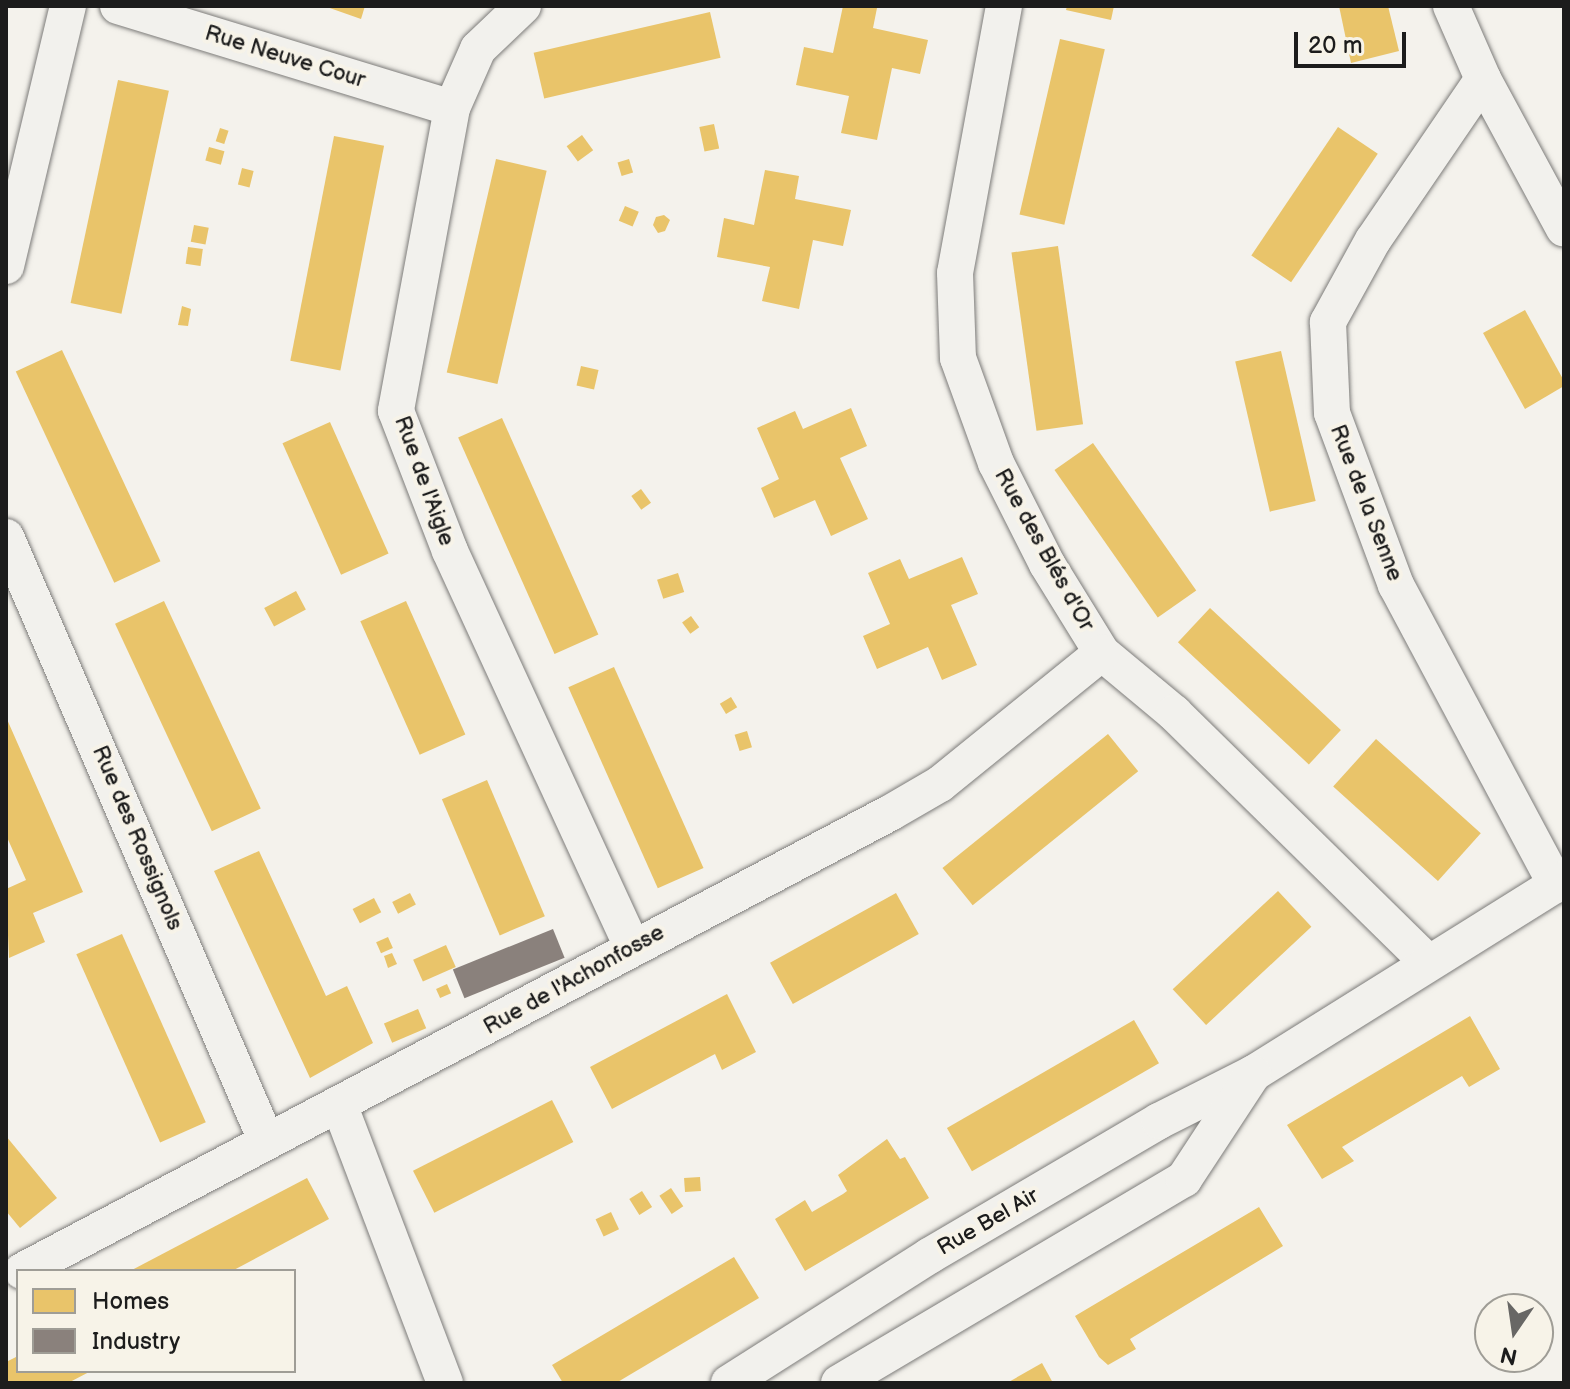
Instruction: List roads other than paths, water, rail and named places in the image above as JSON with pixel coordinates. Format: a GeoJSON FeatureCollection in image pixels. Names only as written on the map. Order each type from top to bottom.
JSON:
{"type":"FeatureCollection","features":[{"type":"Feature","properties":{"kind":"street"},"geometry":{"type":"LineString","coordinates":[[6,266],[68,6]]}},
{"type":"Feature","properties":{"kind":"street","name":"Rue Neuve Cour"},"geometry":{"type":"LineString","coordinates":[[118,6],[452,108]]}},
{"type":"Feature","properties":{"kind":"street","name":"Rue de l'Aigle"},"geometry":{"type":"LineString","coordinates":[[523,6],[478,49],[452,108],[396,411],[450,551],[632,946]]}},
{"type":"Feature","properties":{"kind":"street","name":"Rue des Blés d'Or"},"geometry":{"type":"LineString","coordinates":[[1004,6],[955,273],[958,358],[996,463],[1047,564],[1102,653],[1174,713],[1427,962]]}},
{"type":"Feature","properties":{"kind":"street"},"geometry":{"type":"LineString","coordinates":[[1451,6],[1483,79],[1564,229]]}},
{"type":"Feature","properties":{"kind":"street","name":"Rue de la Senne"},"geometry":{"type":"LineString","coordinates":[[1483,79],[1373,240],[1328,322],[1332,413],[1396,585],[1560,882]]}},
{"type":"Feature","properties":{"kind":"street","name":"Rue des Rossignols"},"geometry":{"type":"LineString","coordinates":[[6,537],[266,1140]]}},
{"type":"Feature","properties":{"kind":"street","name":"Rue de l'Achonfosse"},"geometry":{"type":"LineString","coordinates":[[26,1269],[940,784],[1102,653]]}},
{"type":"Feature","properties":{"kind":"street","name":"Rue Bel Air"},"geometry":{"type":"LineString","coordinates":[[729,1383],[956,1240],[1159,1121],[1254,1073],[1427,962],[1560,882]]}},
{"type":"Feature","properties":{"kind":"street","name":"Rue Bel Air"},"geometry":{"type":"LineString","coordinates":[[839,1383],[1184,1179],[1254,1073]]}},
{"type":"Feature","properties":{"kind":"street"},"geometry":{"type":"LineString","coordinates":[[339,1104],[445,1383]]}}]}
